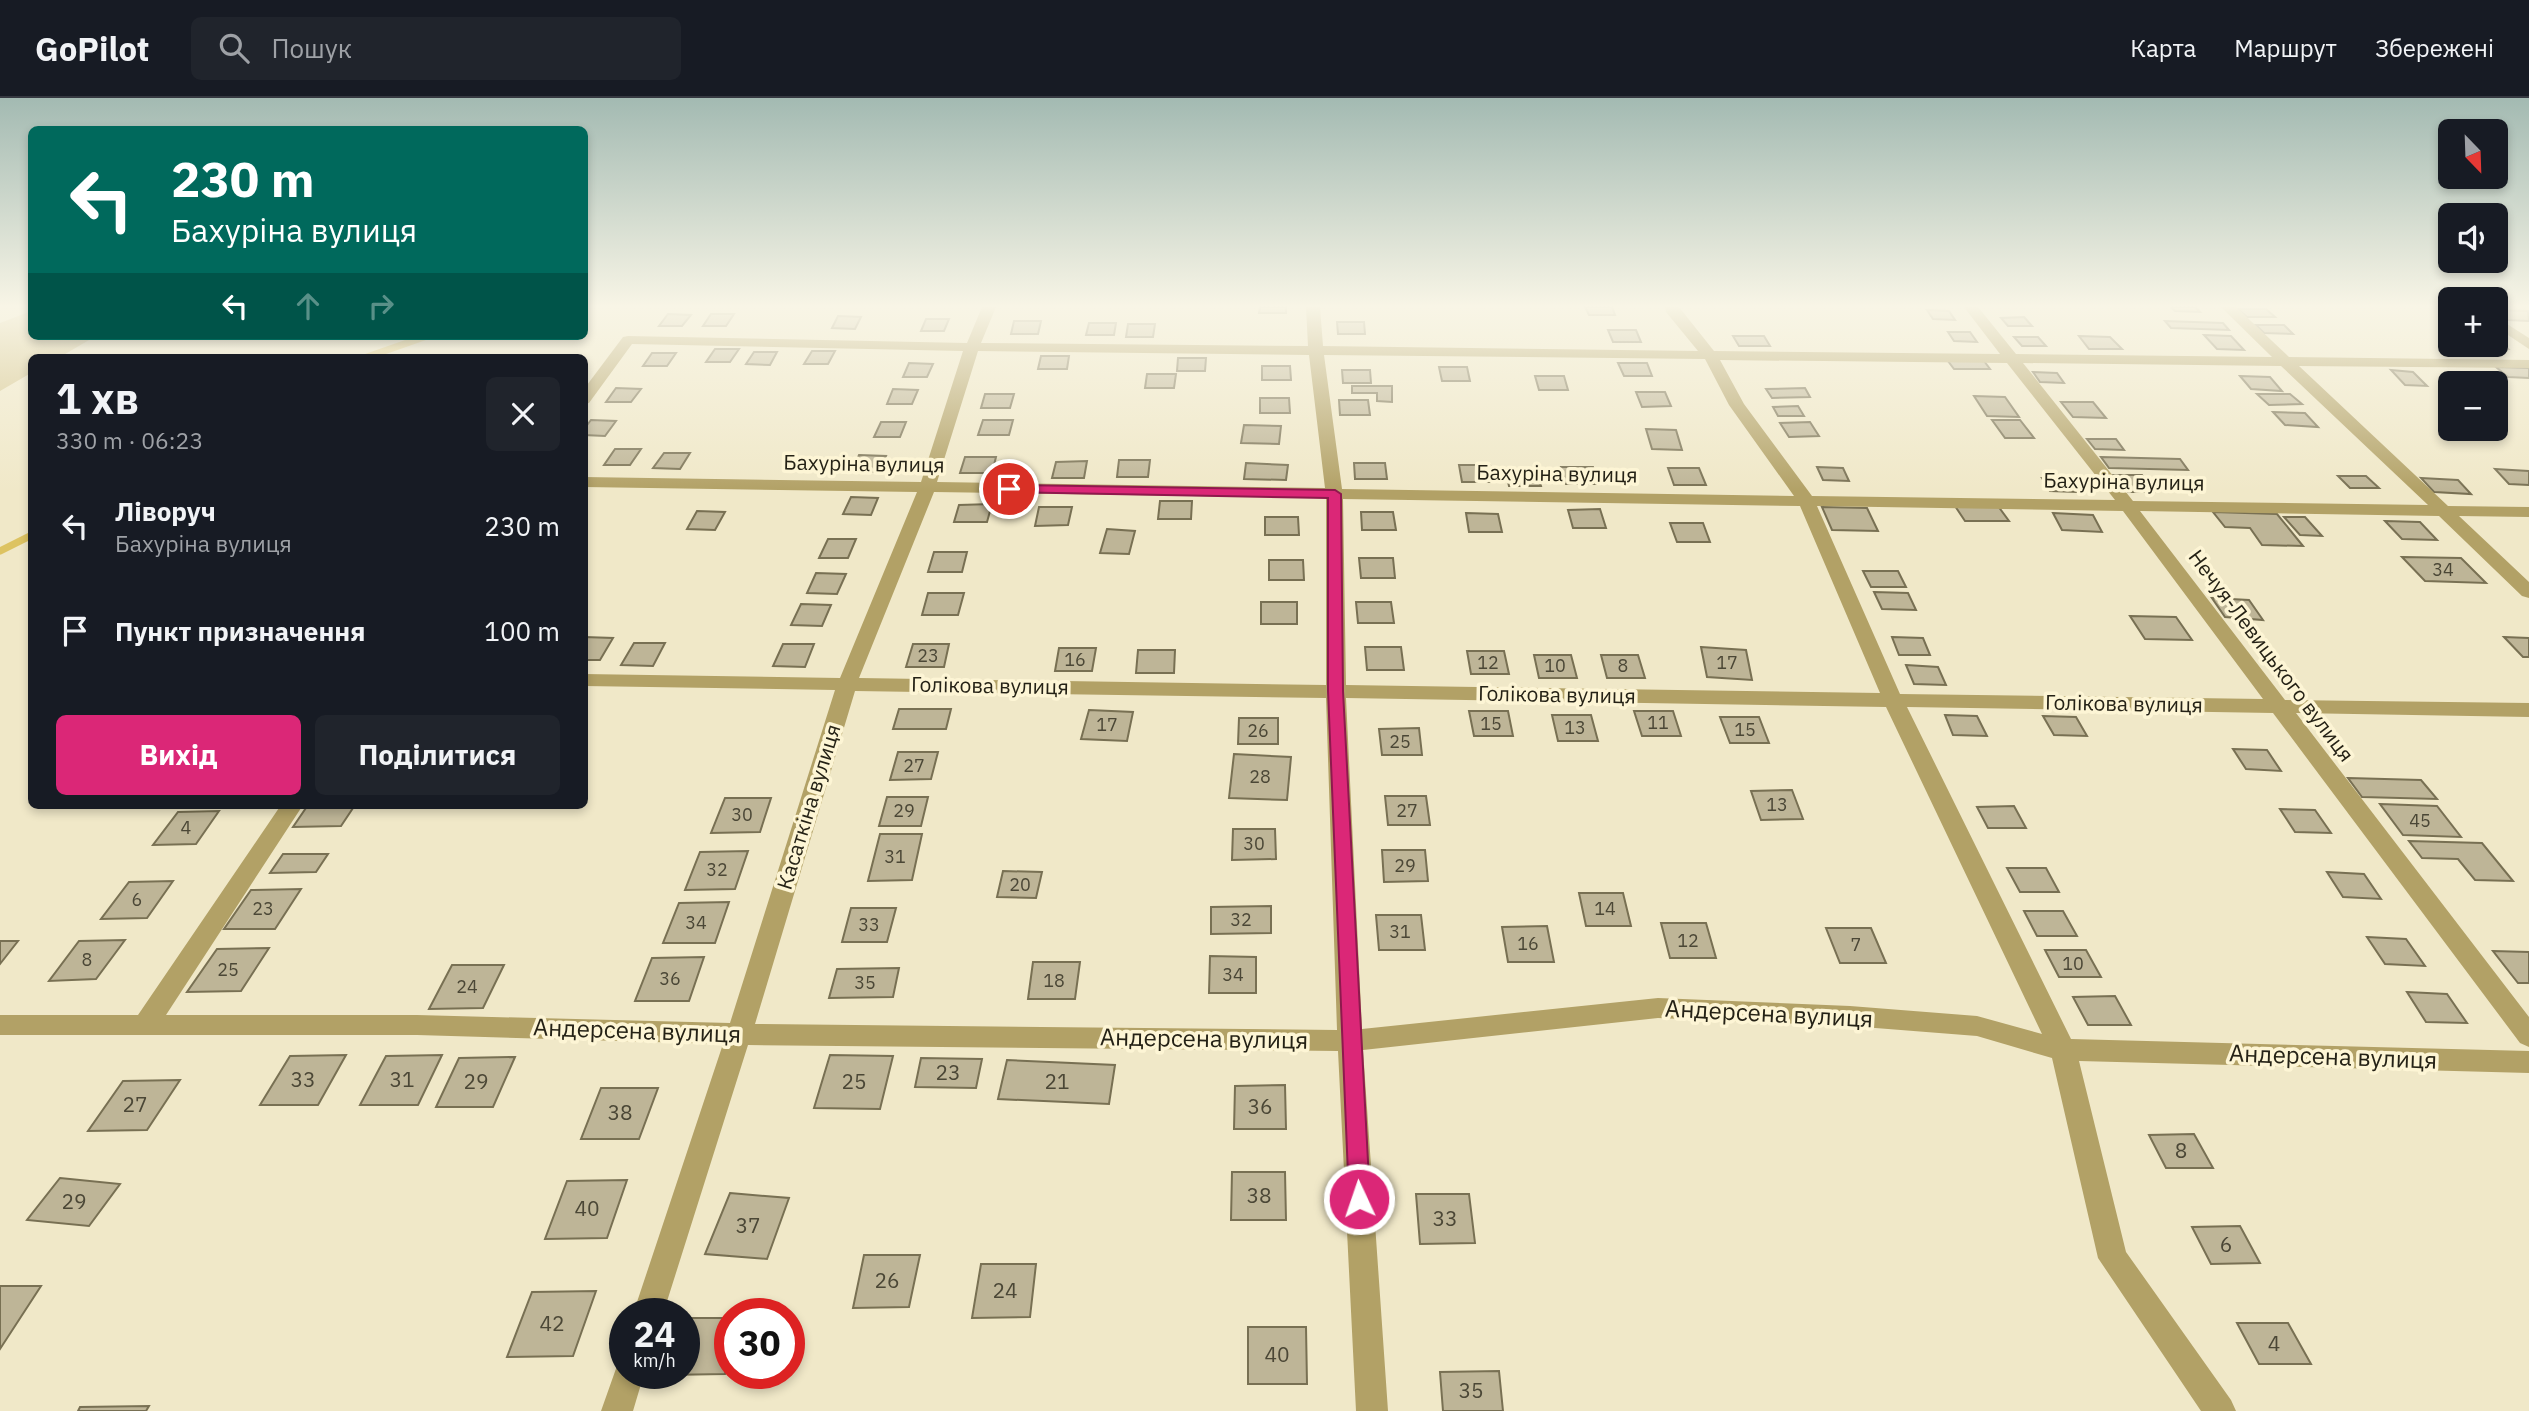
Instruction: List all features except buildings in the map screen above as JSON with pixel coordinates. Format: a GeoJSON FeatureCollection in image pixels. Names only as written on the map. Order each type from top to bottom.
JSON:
{"type":"FeatureCollection","features":[{"type":"Feature","properties":{"kind":"street"},"geometry":{"type":"LineString","coordinates":[[588,395],[607,368]]}},
{"type":"Feature","properties":{"kind":"street","name":"Касаткіна вулиця"},"geometry":{"type":"LineString","coordinates":[[654,1298],[847,684],[928,488],[965,368]]}},
{"type":"Feature","properties":{"kind":"street"},"geometry":{"type":"LineString","coordinates":[[1318,368],[1335,494],[1336,691],[1350,1041],[1371,1411]]}},
{"type":"Feature","properties":{"kind":"street"},"geometry":{"type":"LineString","coordinates":[[1718,368],[1737,405],[1806,500],[1893,700],[2063,1050],[2113,1258],[2220,1411]]}},
{"type":"Feature","properties":{"kind":"street","name":"Нечуя-Левицького вулиця"},"geometry":{"type":"LineString","coordinates":[[2021,368],[2281,706],[2529,1037]]}},
{"type":"Feature","properties":{"kind":"street"},"geometry":{"type":"LineString","coordinates":[[2295,368],[2529,592]]}},
{"type":"Feature","properties":{"kind":"street","name":"Бахуріна вулиця"},"geometry":{"type":"LineString","coordinates":[[588,482],[2529,512]]}},
{"type":"Feature","properties":{"kind":"street","name":"Голікова вулиця"},"geometry":{"type":"LineString","coordinates":[[588,680],[2529,710]]}},
{"type":"Feature","properties":{"kind":"street"},"geometry":{"type":"LineString","coordinates":[[145,1025],[289,809]]}},
{"type":"Feature","properties":{"kind":"street","name":"Андерсена вулиця"},"geometry":{"type":"LineString","coordinates":[[0,1025],[417,1025],[739,1034],[1350,1041],[1658,1008],[1850,1016],[1977,1026],[2063,1050],[2529,1062]]}},
{"type":"Feature","properties":{"kind":"street"},"geometry":{"type":"LineString","coordinates":[[617,1411],[624,1389]]}},
{"type":"Feature","properties":{"kind":"shaded area"},"geometry":{"type":"Polygon","coordinates":[[[0,368],[28,368],[28,375],[0,391],[0,368]]]}},
{"type":"Feature","properties":{"kind":"waterway"},"geometry":{"type":"LineString","coordinates":[[0,551],[28,537]]}},
{"type":"Feature","properties":{"kind":"route"},"geometry":{"type":"LineString","coordinates":[[1009,489],[1335,494],[1336,691],[1359,1199]]}}]}
